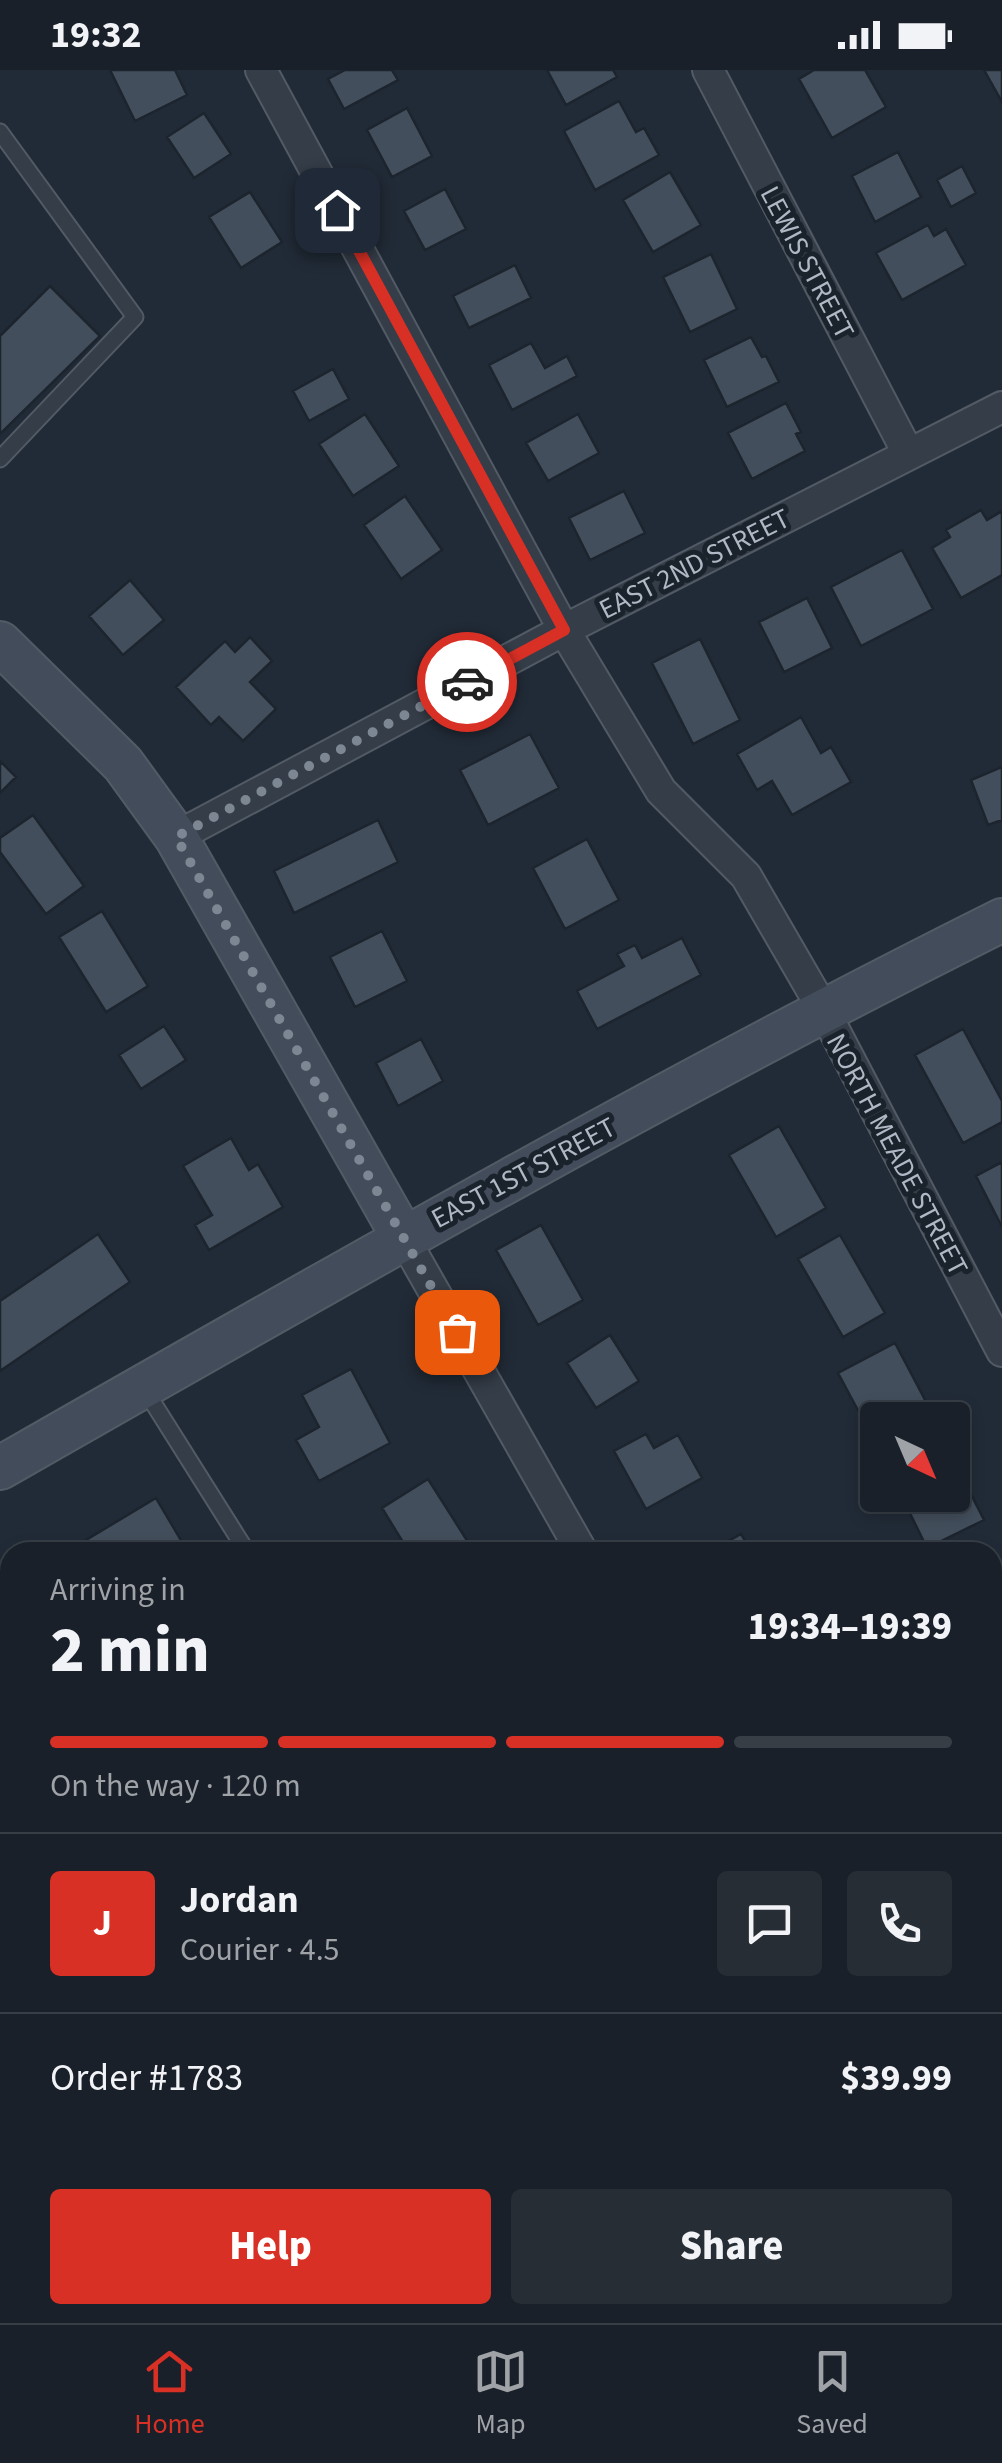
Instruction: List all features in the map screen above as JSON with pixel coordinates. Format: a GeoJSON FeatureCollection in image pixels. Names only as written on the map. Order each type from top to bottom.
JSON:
{"type":"FeatureCollection","features":[{"type":"Feature","properties":{"kind":"street","name":"NORTH MEADE STREET"},"geometry":{"type":"LineString","coordinates":[[261,70],[564,630],[661,792],[746,876],[823,1010],[1002,1351]]}},
{"type":"Feature","properties":{"kind":"street","name":"LEWIS STREET"},"geometry":{"type":"LineString","coordinates":[[708,70],[908,454]]}},
{"type":"Feature","properties":{"kind":"street","name":"EAST 2ND STREET"},"geometry":{"type":"LineString","coordinates":[[176,837],[564,630],[1002,407]]}},
{"type":"Feature","properties":{"kind":"street"},"geometry":{"type":"LineString","coordinates":[[0,644],[122,764],[176,837],[576,1542]]}},
{"type":"Feature","properties":{"kind":"street","name":"EAST 1ST STREET"},"geometry":{"type":"LineString","coordinates":[[0,1468],[403,1237],[823,1010],[1002,920]]}},
{"type":"Feature","properties":{"kind":"lane"},"geometry":{"type":"LineString","coordinates":[[0,132],[135,317],[0,460]]}},
{"type":"Feature","properties":{"kind":"lane"},"geometry":{"type":"LineString","coordinates":[[143,1386],[241,1542]]}},
{"type":"Feature","properties":{"kind":"building"},"geometry":{"type":"Polygon","coordinates":[[[110,70],[175,70],[187,95],[135,121],[110,70]]]}},
{"type":"Feature","properties":{"kind":"building"},"geometry":{"type":"Polygon","coordinates":[[[345,70],[392,70],[398,80],[344,109],[328,79],[345,70]]]}},
{"type":"Feature","properties":{"kind":"building"},"geometry":{"type":"Polygon","coordinates":[[[547,70],[613,70],[617,77],[566,105],[547,70]]]}},
{"type":"Feature","properties":{"kind":"building"},"geometry":{"type":"Polygon","coordinates":[[[814,70],[865,70],[886,107],[832,138],[799,79],[814,70]]]}},
{"type":"Feature","properties":{"kind":"building"},"geometry":{"type":"Polygon","coordinates":[[[984,70],[1002,70],[1002,102],[984,70]]]}},
{"type":"Feature","properties":{"kind":"building"},"geometry":{"type":"Polygon","coordinates":[[[619,101],[636,132],[644,128],[659,155],[595,190],[564,131],[619,101]]]}},
{"type":"Feature","properties":{"kind":"building"},"geometry":{"type":"Polygon","coordinates":[[[407,108],[432,156],[392,177],[367,130],[407,108]]]}},
{"type":"Feature","properties":{"kind":"building"},"geometry":{"type":"Polygon","coordinates":[[[204,113],[231,154],[194,178],[167,137],[204,113]]]}},
{"type":"Feature","properties":{"kind":"building"},"geometry":{"type":"Polygon","coordinates":[[[898,152],[921,197],[875,222],[852,176],[898,152]]]}},
{"type":"Feature","properties":{"kind":"building"},"geometry":{"type":"Polygon","coordinates":[[[962,166],[976,193],[951,207],[937,180],[962,166]]]}},
{"type":"Feature","properties":{"kind":"building"},"geometry":{"type":"Polygon","coordinates":[[[670,172],[701,225],[653,252],[623,200],[670,172]]]}},
{"type":"Feature","properties":{"kind":"building"},"geometry":{"type":"Polygon","coordinates":[[[445,189],[466,229],[425,250],[404,211],[445,189]]]}},
{"type":"Feature","properties":{"kind":"building"},"geometry":{"type":"Polygon","coordinates":[[[250,192],[282,242],[241,268],[209,217],[250,192]]]}},
{"type":"Feature","properties":{"kind":"building"},"geometry":{"type":"Polygon","coordinates":[[[928,225],[934,236],[946,229],[966,265],[902,300],[876,253],[928,225]]]}},
{"type":"Feature","properties":{"kind":"building"},"geometry":{"type":"Polygon","coordinates":[[[711,254],[737,309],[690,332],[663,277],[711,254]]]}},
{"type":"Feature","properties":{"kind":"building"},"geometry":{"type":"Polygon","coordinates":[[[515,265],[531,298],[469,328],[453,296],[515,265]]]}},
{"type":"Feature","properties":{"kind":"building"},"geometry":{"type":"Polygon","coordinates":[[[50,286],[100,336],[0,434],[0,336],[50,286]]]}},
{"type":"Feature","properties":{"kind":"building"},"geometry":{"type":"Polygon","coordinates":[[[751,337],[779,382],[727,407],[704,360],[751,337]]]}},
{"type":"Feature","properties":{"kind":"building"},"geometry":{"type":"Polygon","coordinates":[[[531,343],[545,368],[567,356],[577,376],[512,410],[489,365],[531,343]]]}},
{"type":"Feature","properties":{"kind":"building"},"geometry":{"type":"Polygon","coordinates":[[[333,369],[349,399],[309,421],[293,391],[333,369]]]}},
{"type":"Feature","properties":{"kind":"building"},"geometry":{"type":"Polygon","coordinates":[[[786,403],[801,432],[796,434],[805,451],[752,479],[728,433],[786,403]]]}},
{"type":"Feature","properties":{"kind":"building"},"geometry":{"type":"Polygon","coordinates":[[[365,414],[399,466],[353,496],[319,444],[365,414]]]}},
{"type":"Feature","properties":{"kind":"building"},"geometry":{"type":"Polygon","coordinates":[[[578,414],[599,453],[548,481],[526,443],[578,414]]]}},
{"type":"Feature","properties":{"kind":"building"},"geometry":{"type":"Polygon","coordinates":[[[624,491],[645,533],[590,560],[569,518],[624,491]]]}},
{"type":"Feature","properties":{"kind":"building"},"geometry":{"type":"Polygon","coordinates":[[[405,496],[442,550],[401,579],[364,525],[405,496]]]}},
{"type":"Feature","properties":{"kind":"building"},"geometry":{"type":"Polygon","coordinates":[[[981,510],[987,520],[1002,511],[1002,575],[961,598],[932,548],[950,537],[946,530],[981,510]]]}},
{"type":"Feature","properties":{"kind":"building"},"geometry":{"type":"Polygon","coordinates":[[[902,550],[933,609],[861,646],[831,587],[902,550]]]}},
{"type":"Feature","properties":{"kind":"building"},"geometry":{"type":"Polygon","coordinates":[[[130,580],[164,620],[123,655],[89,616],[130,580]]]}},
{"type":"Feature","properties":{"kind":"building"},"geometry":{"type":"Polygon","coordinates":[[[807,598],[832,648],[784,672],[759,622],[807,598]]]}},
{"type":"Feature","properties":{"kind":"building"},"geometry":{"type":"Polygon","coordinates":[[[250,637],[272,661],[250,682],[276,709],[243,741],[219,717],[211,725],[176,687],[225,641],[235,652],[250,637]]]}},
{"type":"Feature","properties":{"kind":"building"},"geometry":{"type":"Polygon","coordinates":[[[700,639],[740,720],[693,744],[652,663],[700,639]]]}},
{"type":"Feature","properties":{"kind":"building"},"geometry":{"type":"Polygon","coordinates":[[[801,717],[821,753],[831,747],[851,782],[792,815],[772,781],[757,790],[737,754],[801,717]]]}},
{"type":"Feature","properties":{"kind":"building"},"geometry":{"type":"Polygon","coordinates":[[[530,734],[559,788],[488,825],[460,770],[530,734]]]}},
{"type":"Feature","properties":{"kind":"building"},"geometry":{"type":"Polygon","coordinates":[[[0,761],[16,777],[0,793],[0,761]]]}},
{"type":"Feature","properties":{"kind":"building"},"geometry":{"type":"Polygon","coordinates":[[[1002,767],[1002,820],[988,825],[971,780],[1002,767]]]}},
{"type":"Feature","properties":{"kind":"building"},"geometry":{"type":"Polygon","coordinates":[[[33,815],[84,886],[46,914],[0,852],[0,838],[33,815]]]}},
{"type":"Feature","properties":{"kind":"building"},"geometry":{"type":"Polygon","coordinates":[[[378,820],[398,862],[294,913],[274,871],[378,820]]]}},
{"type":"Feature","properties":{"kind":"building"},"geometry":{"type":"Polygon","coordinates":[[[587,839],[619,900],[565,929],[533,868],[587,839]]]}},
{"type":"Feature","properties":{"kind":"building"},"geometry":{"type":"Polygon","coordinates":[[[102,911],[148,986],[106,1012],[59,937],[102,911]]]}},
{"type":"Feature","properties":{"kind":"building"},"geometry":{"type":"Polygon","coordinates":[[[382,931],[407,981],[355,1007],[330,957],[382,931]]]}},
{"type":"Feature","properties":{"kind":"building"},"geometry":{"type":"Polygon","coordinates":[[[682,938],[701,975],[597,1029],[577,991],[624,966],[617,954],[635,945],[642,958],[682,938]]]}},
{"type":"Feature","properties":{"kind":"building"},"geometry":{"type":"Polygon","coordinates":[[[164,1026],[186,1060],[141,1089],[119,1055],[164,1026]]]}},
{"type":"Feature","properties":{"kind":"building"},"geometry":{"type":"Polygon","coordinates":[[[963,1029],[1002,1101],[1002,1122],[963,1143],[915,1055],[963,1029]]]}},
{"type":"Feature","properties":{"kind":"building"},"geometry":{"type":"Polygon","coordinates":[[[421,1039],[443,1081],[398,1106],[376,1063],[421,1039]]]}},
{"type":"Feature","properties":{"kind":"building"},"geometry":{"type":"Polygon","coordinates":[[[779,1126],[826,1208],[776,1237],[729,1155],[779,1126]]]}},
{"type":"Feature","properties":{"kind":"building"},"geometry":{"type":"Polygon","coordinates":[[[231,1138],[249,1170],[258,1164],[283,1207],[209,1250],[195,1225],[212,1215],[183,1166],[231,1138]]]}},
{"type":"Feature","properties":{"kind":"building"},"geometry":{"type":"Polygon","coordinates":[[[1002,1162],[1002,1227],[976,1176],[1002,1162]]]}},
{"type":"Feature","properties":{"kind":"building"},"geometry":{"type":"Polygon","coordinates":[[[541,1225],[583,1300],[538,1325],[496,1250],[541,1225]]]}},
{"type":"Feature","properties":{"kind":"building"},"geometry":{"type":"Polygon","coordinates":[[[98,1234],[130,1282],[0,1371],[0,1301],[98,1234]]]}},
{"type":"Feature","properties":{"kind":"building"},"geometry":{"type":"Polygon","coordinates":[[[840,1235],[885,1313],[843,1337],[798,1259],[840,1235]]]}},
{"type":"Feature","properties":{"kind":"building"},"geometry":{"type":"Polygon","coordinates":[[[610,1335],[639,1381],[596,1408],[567,1363],[610,1335]]]}},
{"type":"Feature","properties":{"kind":"building"},"geometry":{"type":"Polygon","coordinates":[[[895,1343],[926,1402],[860,1402],[860,1414],[838,1373],[895,1343]]]}},
{"type":"Feature","properties":{"kind":"building"},"geometry":{"type":"Polygon","coordinates":[[[351,1369],[390,1443],[319,1481],[296,1440],[319,1427],[302,1395],[351,1369]]]}},
{"type":"Feature","properties":{"kind":"building"},"geometry":{"type":"Polygon","coordinates":[[[646,1434],[654,1448],[678,1435],[702,1478],[646,1509],[614,1451],[646,1434]]]}},
{"type":"Feature","properties":{"kind":"building"},"geometry":{"type":"Polygon","coordinates":[[[428,1479],[468,1542],[403,1542],[382,1508],[428,1479]]]}},
{"type":"Feature","properties":{"kind":"building"},"geometry":{"type":"Polygon","coordinates":[[[970,1492],[984,1520],[939,1542],[924,1542],[909,1512],[970,1512],[970,1492]]]}},
{"type":"Feature","properties":{"kind":"building"},"geometry":{"type":"Polygon","coordinates":[[[156,1498],[182,1542],[83,1542],[156,1498]]]}},
{"type":"Feature","properties":{"kind":"building"},"geometry":{"type":"Polygon","coordinates":[[[741,1534],[746,1542],[727,1542],[741,1534]]]}},
{"type":"Feature","properties":{"kind":"way so far"},"geometry":{"type":"LineString","coordinates":[[457,1332],[176,837],[467,682]]}},
{"type":"Feature","properties":{"kind":"route"},"geometry":{"type":"LineString","coordinates":[[337,210],[564,630],[467,682]]}}]}
